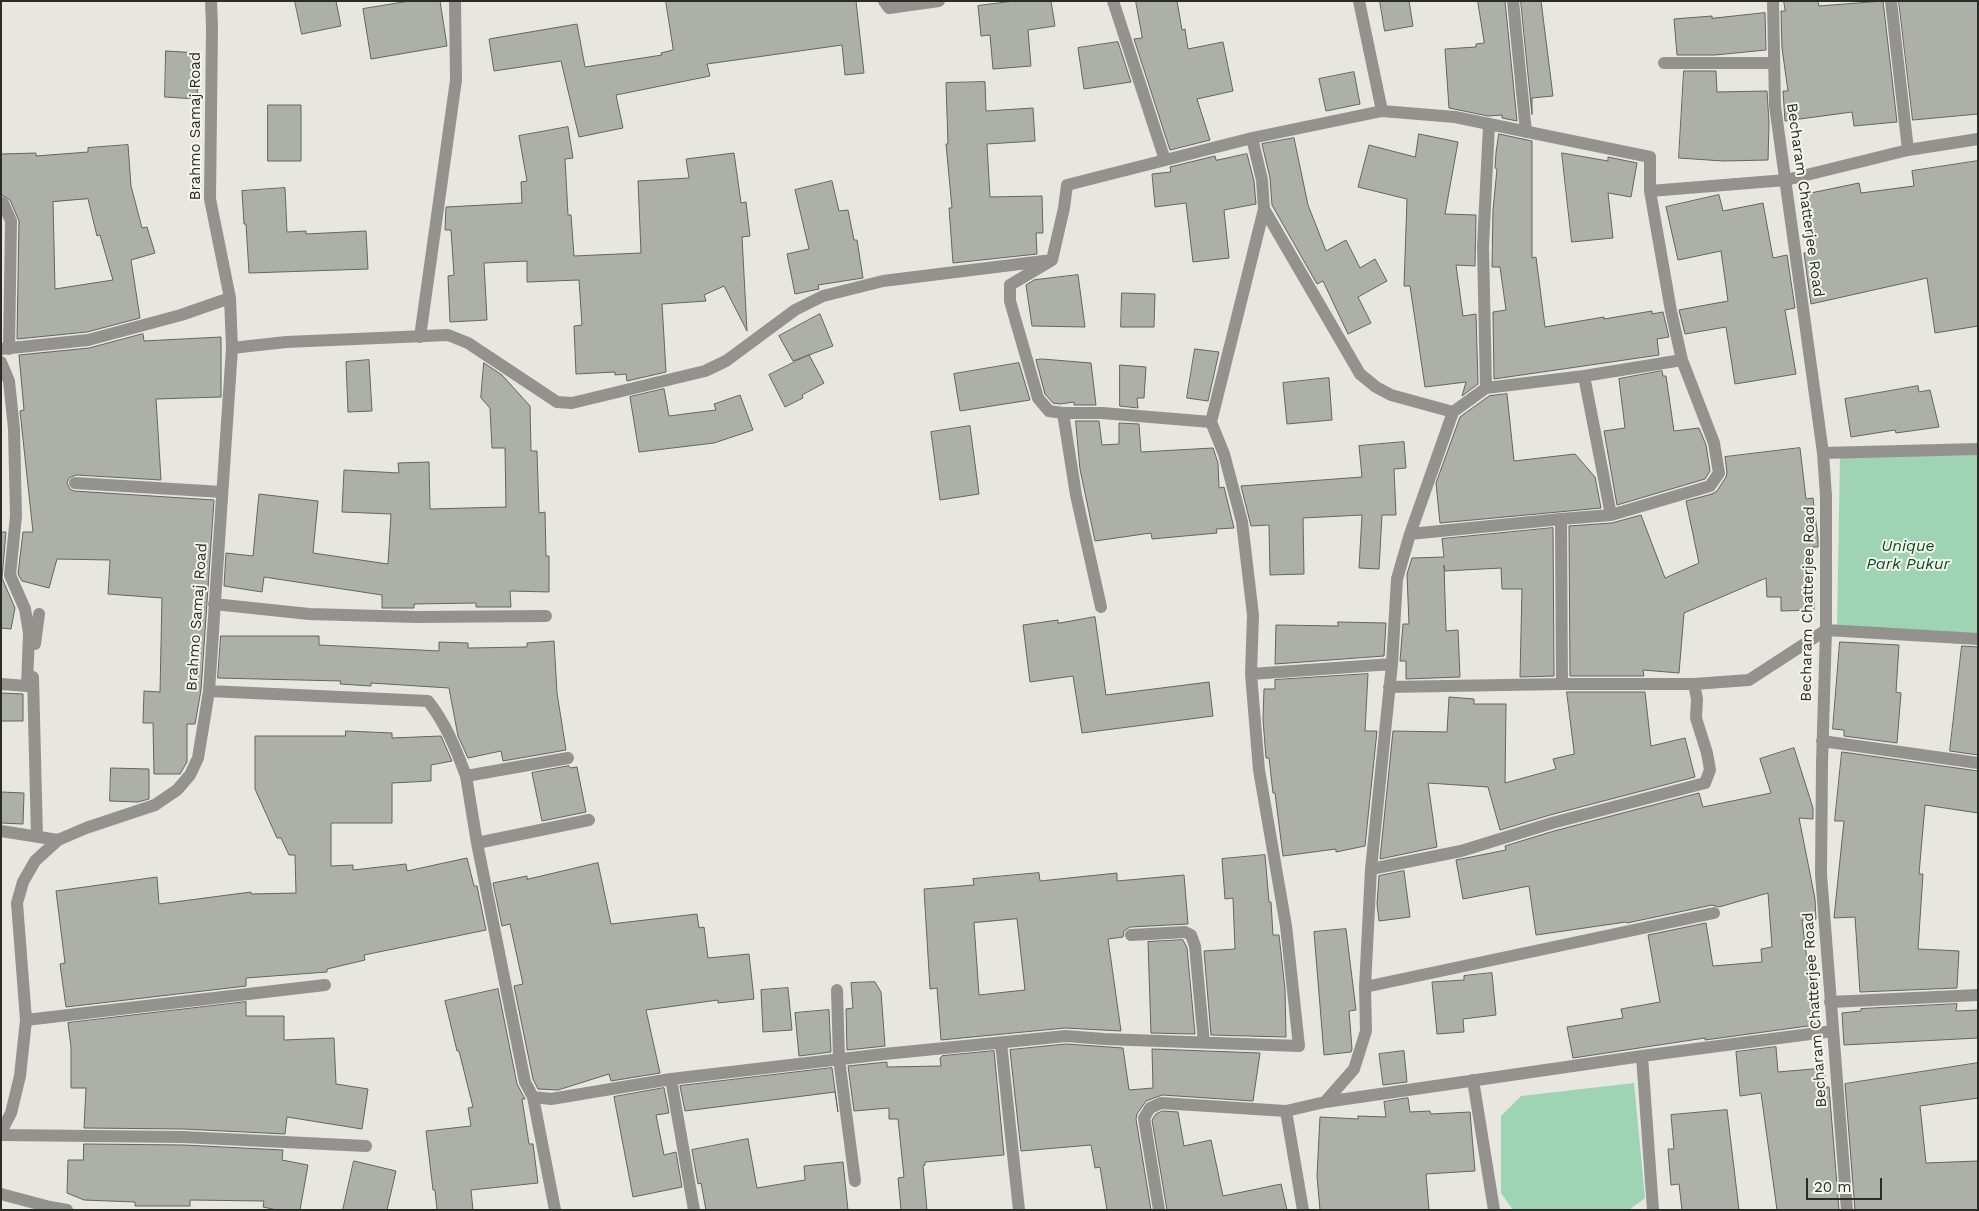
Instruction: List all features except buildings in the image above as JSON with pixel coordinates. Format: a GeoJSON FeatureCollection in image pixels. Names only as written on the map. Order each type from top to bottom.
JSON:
{"type":"FeatureCollection","features":[{"type":"Feature","properties":{"kind":"street","name":"Brahmo Samaj Road"},"geometry":{"type":"LineString","coordinates":[[1,1133],[11,1112],[20,1076],[26,1020],[17,903],[23,882],[35,861],[58,840],[86,828],[155,805],[177,790],[190,775],[198,758],[209,691],[232,348],[230,298],[210,199],[212,27],[210,1]]}},
{"type":"Feature","properties":{"kind":"street"},"geometry":{"type":"LineString","coordinates":[[420,337],[456,80],[455,1]]}},
{"type":"Feature","properties":{"kind":"street"},"geometry":{"type":"LineString","coordinates":[[884,1],[889,8],[938,1]]}},
{"type":"Feature","properties":{"kind":"street"},"geometry":{"type":"LineString","coordinates":[[1113,1],[1165,160]]}},
{"type":"Feature","properties":{"kind":"street"},"geometry":{"type":"LineString","coordinates":[[1359,1],[1382,111]]}},
{"type":"Feature","properties":{"kind":"street"},"geometry":{"type":"LineString","coordinates":[[1513,1],[1526,132]]}},
{"type":"Feature","properties":{"kind":"street","name":"Becharam Chatterjee Road"},"geometry":{"type":"LineString","coordinates":[[1773,1],[1775,106],[1823,452],[1826,496],[1826,630],[1822,742],[1821,874],[1847,1210]]}},
{"type":"Feature","properties":{"kind":"street"},"geometry":{"type":"LineString","coordinates":[[1891,1],[1908,150]]}},
{"type":"Feature","properties":{"kind":"street"},"geometry":{"type":"LineString","coordinates":[[1664,63],[1774,63]]}},
{"type":"Feature","properties":{"kind":"street"},"geometry":{"type":"LineString","coordinates":[[1211,422],[1102,413],[1063,413],[1049,411],[1038,398],[1010,301],[1010,285],[1052,260],[1064,208],[1067,185],[1252,138],[1382,111],[1455,118],[1650,157],[1650,191],[1670,311],[1682,360],[1714,443],[1719,473],[1710,486],[1611,515],[1410,534]]}},
{"type":"Feature","properties":{"kind":"street"},"geometry":{"type":"LineString","coordinates":[[1486,388],[1484,246],[1489,125]]}},
{"type":"Feature","properties":{"kind":"street"},"geometry":{"type":"LineString","coordinates":[[533,1096],[551,1099],[671,1079],[839,1059],[1066,1036],[1104,1040],[1299,1046],[1286,926],[1260,770],[1251,674],[1253,615],[1242,522],[1224,454],[1211,422],[1264,209],[1262,180],[1252,138]]}},
{"type":"Feature","properties":{"kind":"street"},"geometry":{"type":"LineString","coordinates":[[1650,191],[1786,180],[1908,150],[1978,139]]}},
{"type":"Feature","properties":{"kind":"street"},"geometry":{"type":"LineString","coordinates":[[1,202],[10,221],[5,349],[88,340],[181,315],[230,298]]}},
{"type":"Feature","properties":{"kind":"street"},"geometry":{"type":"LineString","coordinates":[[1264,209],[1360,374],[1376,387],[1391,395],[1453,412]]}},
{"type":"Feature","properties":{"kind":"street"},"geometry":{"type":"LineString","coordinates":[[232,348],[286,342],[448,335],[468,343],[557,402],[572,403],[705,371],[726,361],[795,310],[823,296],[883,281],[1052,260]]}},
{"type":"Feature","properties":{"kind":"street"},"geometry":{"type":"LineString","coordinates":[[1325,1102],[1354,1069],[1366,1030],[1365,987],[1371,869],[1392,664],[1397,579],[1410,534],[1453,412],[1486,388],[1584,376],[1682,360]]}},
{"type":"Feature","properties":{"kind":"street"},"geometry":{"type":"LineString","coordinates":[[1,362],[9,381],[14,429],[16,516],[10,575],[26,609],[29,632],[27,686],[1,684]]}},
{"type":"Feature","properties":{"kind":"street"},"geometry":{"type":"LineString","coordinates":[[1584,376],[1611,515]]}},
{"type":"Feature","properties":{"kind":"street"},"geometry":{"type":"LineString","coordinates":[[1063,413],[1076,495],[1101,607]]}},
{"type":"Feature","properties":{"kind":"street"},"geometry":{"type":"LineString","coordinates":[[1823,452],[1978,449]]}},
{"type":"Feature","properties":{"kind":"street"},"geometry":{"type":"LineString","coordinates":[[75,484],[222,492]]}},
{"type":"Feature","properties":{"kind":"street"},"geometry":{"type":"LineString","coordinates":[[1561,519],[1562,684]]}},
{"type":"Feature","properties":{"kind":"street"},"geometry":{"type":"LineString","coordinates":[[214,604],[309,614],[416,617],[546,616]]}},
{"type":"Feature","properties":{"kind":"street"},"geometry":{"type":"LineString","coordinates":[[37,837],[33,662],[39,614]]}},
{"type":"Feature","properties":{"kind":"street"},"geometry":{"type":"LineString","coordinates":[[1389,687],[1694,684],[1748,680],[1826,630],[1978,639]]}},
{"type":"Feature","properties":{"kind":"street"},"geometry":{"type":"LineString","coordinates":[[1251,674],[1392,664]]}},
{"type":"Feature","properties":{"kind":"street"},"geometry":{"type":"LineString","coordinates":[[1371,869],[1461,851],[1552,823],[1704,783],[1710,770],[1707,753],[1696,718],[1694,684]]}},
{"type":"Feature","properties":{"kind":"street"},"geometry":{"type":"LineString","coordinates":[[209,691],[428,701],[440,716],[466,776],[477,843],[525,1082],[533,1096],[555,1210]]}},
{"type":"Feature","properties":{"kind":"street"},"geometry":{"type":"LineString","coordinates":[[1822,742],[1978,763]]}},
{"type":"Feature","properties":{"kind":"street"},"geometry":{"type":"LineString","coordinates":[[466,776],[568,758]]}},
{"type":"Feature","properties":{"kind":"street"},"geometry":{"type":"LineString","coordinates":[[477,843],[589,820]]}},
{"type":"Feature","properties":{"kind":"street"},"geometry":{"type":"LineString","coordinates":[[1,831],[58,840]]}},
{"type":"Feature","properties":{"kind":"street"},"geometry":{"type":"LineString","coordinates":[[1365,987],[1714,913]]}},
{"type":"Feature","properties":{"kind":"street"},"geometry":{"type":"LineString","coordinates":[[1131,935],[1185,932],[1192,935],[1195,946],[1204,1044]]}},
{"type":"Feature","properties":{"kind":"street"},"geometry":{"type":"LineString","coordinates":[[26,1020],[325,985]]}},
{"type":"Feature","properties":{"kind":"street"},"geometry":{"type":"LineString","coordinates":[[837,990],[839,1059],[854,1181]]}},
{"type":"Feature","properties":{"kind":"street"},"geometry":{"type":"LineString","coordinates":[[1830,1002],[1978,995]]}},
{"type":"Feature","properties":{"kind":"street"},"geometry":{"type":"LineString","coordinates":[[1159,1210],[1144,1118],[1150,1108],[1162,1103],[1286,1110],[1325,1102],[1473,1080],[1833,1031]]}},
{"type":"Feature","properties":{"kind":"street"},"geometry":{"type":"LineString","coordinates":[[1001,1043],[1019,1210]]}},
{"type":"Feature","properties":{"kind":"street"},"geometry":{"type":"LineString","coordinates":[[1642,1056],[1653,1210]]}},
{"type":"Feature","properties":{"kind":"street"},"geometry":{"type":"LineString","coordinates":[[671,1079],[694,1210]]}},
{"type":"Feature","properties":{"kind":"street"},"geometry":{"type":"LineString","coordinates":[[1473,1080],[1494,1210]]}},
{"type":"Feature","properties":{"kind":"street"},"geometry":{"type":"LineString","coordinates":[[1286,1110],[1303,1210]]}},
{"type":"Feature","properties":{"kind":"street"},"geometry":{"type":"LineString","coordinates":[[1,1133],[183,1137],[366,1146]]}},
{"type":"Feature","properties":{"kind":"street"},"geometry":{"type":"LineString","coordinates":[[1,1194],[67,1210]]}},
{"type":"Feature","properties":{"kind":"water","name":"Unique Park Pukur"},"geometry":{"type":"Polygon","coordinates":[[[1978,452],[1978,636],[1837,628],[1840,456],[1978,452]]]}},
{"type":"Feature","properties":{"kind":"water"},"geometry":{"type":"Polygon","coordinates":[[[1634,1083],[1645,1198],[1629,1210],[1513,1210],[1501,1193],[1501,1116],[1521,1096],[1634,1083]]]}}]}
